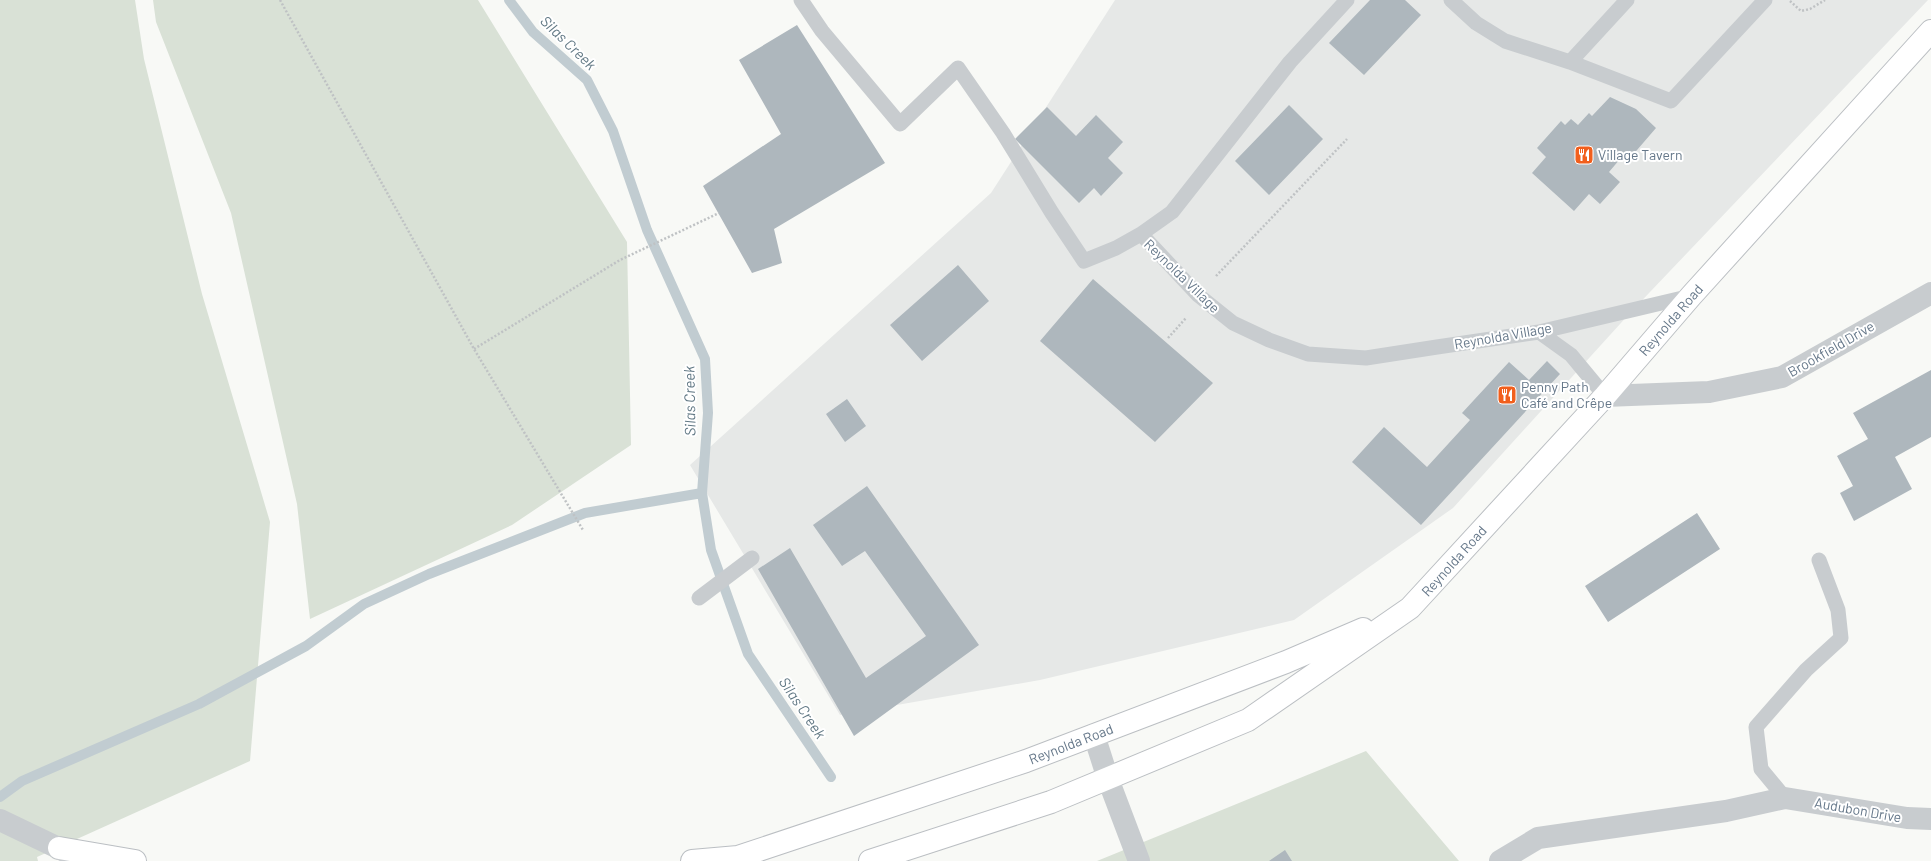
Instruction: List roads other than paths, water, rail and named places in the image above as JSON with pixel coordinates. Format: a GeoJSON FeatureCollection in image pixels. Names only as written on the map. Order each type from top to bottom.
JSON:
{"type":"FeatureCollection","features":[{"type":"Feature","properties":{"kind":"main road","name":"Reynolda Road"},"geometry":{"type":"LineString","coordinates":[[870,861],[1051,802],[1248,720],[1410,608],[1605,396],[1691,296],[1931,31]]}},
{"type":"Feature","properties":{"kind":"main road","name":"Reynolda Road"},"geometry":{"type":"LineString","coordinates":[[692,861],[732,859],[1026,761],[1286,662],[1410,608]]}},
{"type":"Feature","properties":{"kind":"main road"},"geometry":{"type":"LineString","coordinates":[[58,848],[135,861]]}},
{"type":"Feature","properties":{"kind":"street","name":"Brookfield Drive"},"geometry":{"type":"LineString","coordinates":[[1605,396],[1709,392],[1782,377],[1931,293]]}},
{"type":"Feature","properties":{"kind":"street"},"geometry":{"type":"LineString","coordinates":[[1094,735],[1108,779],[1138,861]]}},
{"type":"Feature","properties":{"kind":"street","name":"Audubon Drive"},"geometry":{"type":"LineString","coordinates":[[1785,798],[1907,818],[1931,820]]}},
{"type":"Feature","properties":{"kind":"street"},"geometry":{"type":"LineString","coordinates":[[1500,861],[1538,838],[1726,811],[1785,798]]}},
{"type":"Feature","properties":{"kind":"street"},"geometry":{"type":"LineString","coordinates":[[0,820],[86,861]]}},
{"type":"Feature","properties":{"kind":"lane"},"geometry":{"type":"LineString","coordinates":[[802,0],[822,31],[900,124],[958,68],[1003,133],[1052,213],[1084,261],[1116,248],[1140,234]]}},
{"type":"Feature","properties":{"kind":"lane","name":"Reynolda Village"},"geometry":{"type":"LineString","coordinates":[[1347,0],[1290,62],[1172,212],[1140,234],[1198,295],[1232,323],[1269,340],[1308,354],[1366,358],[1539,332],[1691,296]]}},
{"type":"Feature","properties":{"kind":"lane"},"geometry":{"type":"LineString","coordinates":[[1451,0],[1476,23],[1505,41],[1570,62],[1671,101],[1765,0]]}},
{"type":"Feature","properties":{"kind":"lane"},"geometry":{"type":"LineString","coordinates":[[1570,62],[1627,0]]}},
{"type":"Feature","properties":{"kind":"lane"},"geometry":{"type":"LineString","coordinates":[[1539,332],[1571,355],[1605,396]]}},
{"type":"Feature","properties":{"kind":"lane"},"geometry":{"type":"LineString","coordinates":[[699,598],[752,558]]}},
{"type":"Feature","properties":{"kind":"lane"},"geometry":{"type":"LineString","coordinates":[[1785,798],[1761,769],[1756,727],[1806,670],[1840,638],[1838,610],[1819,560]]}},
{"type":"Feature","properties":{"kind":"waterway","name":"Silas Creek"},"geometry":{"type":"LineString","coordinates":[[509,0],[533,32],[587,80],[613,131],[647,230],[705,359],[708,413],[702,493],[711,550],[748,654],[831,777]]}},
{"type":"Feature","properties":{"kind":"waterway"},"geometry":{"type":"LineString","coordinates":[[0,797],[22,781],[199,704],[306,646],[364,604],[429,574],[585,513],[702,493]]}},
{"type":"Feature","properties":{"kind":"place","name":"Village Tavern"},"geometry":{"type":"Point","coordinates":[1584,155]}},
{"type":"Feature","properties":{"kind":"place","name":"Penny Path Café and Crêpe"},"geometry":{"type":"Point","coordinates":[1507,395]}}]}
